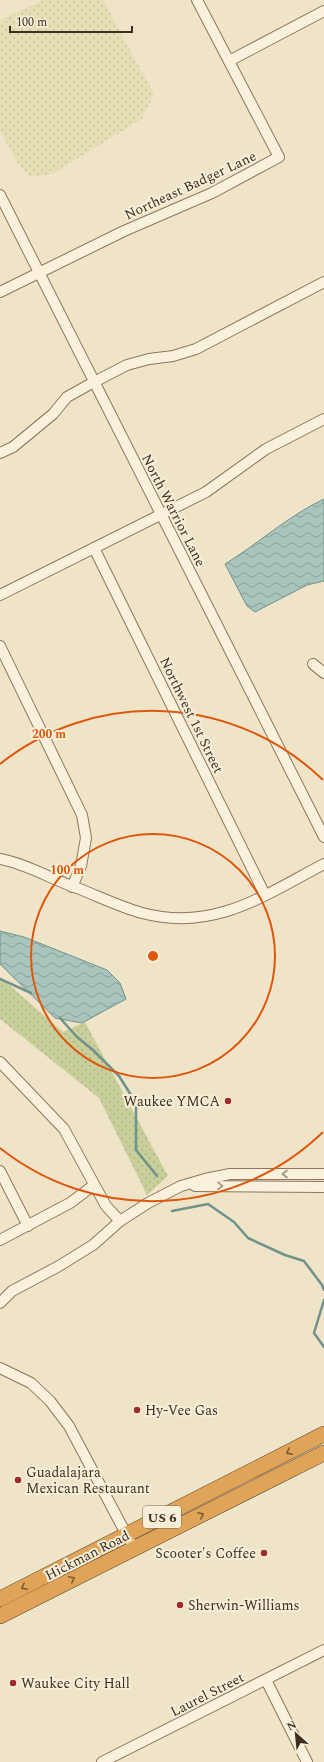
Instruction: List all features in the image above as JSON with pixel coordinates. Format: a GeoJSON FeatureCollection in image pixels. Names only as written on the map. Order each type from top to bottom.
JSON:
{"type":"FeatureCollection","features":[{"type":"Feature","properties":{"kind":"highway","name":"Hickman Road"},"geometry":{"type":"LineString","coordinates":[[0,1599],[324,1434]]}},
{"type":"Feature","properties":{"kind":"highway","name":"Hickman Road"},"geometry":{"type":"LineString","coordinates":[[0,1616],[324,1453]]}},
{"type":"Feature","properties":{"kind":"street","name":"Northeast Badger Lane"},"geometry":{"type":"LineString","coordinates":[[40,273],[124,231],[212,193],[279,157],[197,0]]}},
{"type":"Feature","properties":{"kind":"street"},"geometry":{"type":"LineString","coordinates":[[228,61],[324,11]]}},
{"type":"Feature","properties":{"kind":"street","name":"North Warrior Lane"},"geometry":{"type":"LineString","coordinates":[[0,195],[324,837]]}},
{"type":"Feature","properties":{"kind":"street"},"geometry":{"type":"LineString","coordinates":[[0,292],[40,273]]}},
{"type":"Feature","properties":{"kind":"street"},"geometry":{"type":"LineString","coordinates":[[0,453],[13,447],[47,419],[67,397],[94,382],[127,365],[149,359],[173,356],[196,349],[324,282]]}},
{"type":"Feature","properties":{"kind":"street"},"geometry":{"type":"LineString","coordinates":[[0,595],[206,492],[266,449],[324,419]]}},
{"type":"Feature","properties":{"kind":"street","name":"Northwest 1st Street"},"geometry":{"type":"LineString","coordinates":[[94,548],[265,895]]}},
{"type":"Feature","properties":{"kind":"street"},"geometry":{"type":"LineString","coordinates":[[0,646],[82,815],[86,838],[81,866],[72,887]]}},
{"type":"Feature","properties":{"kind":"street"},"geometry":{"type":"LineString","coordinates":[[313,664],[324,673]]}},
{"type":"Feature","properties":{"kind":"street"},"geometry":{"type":"LineString","coordinates":[[0,859],[25,866],[72,887],[142,913],[178,919],[213,916],[240,907],[324,864]]}},
{"type":"Feature","properties":{"kind":"street"},"geometry":{"type":"LineString","coordinates":[[0,1062],[64,1129],[106,1206],[120,1222]]}},
{"type":"Feature","properties":{"kind":"street"},"geometry":{"type":"LineString","coordinates":[[0,1172],[28,1226]]}},
{"type":"Feature","properties":{"kind":"street"},"geometry":{"type":"LineString","coordinates":[[0,1303],[12,1291],[59,1266],[92,1245],[120,1222],[148,1203],[181,1186],[230,1174],[324,1174]]}},
{"type":"Feature","properties":{"kind":"street"},"geometry":{"type":"LineString","coordinates":[[0,1240],[70,1203],[94,1185]]}},
{"type":"Feature","properties":{"kind":"street"},"geometry":{"type":"LineString","coordinates":[[181,1186],[324,1187]]}},
{"type":"Feature","properties":{"kind":"street"},"geometry":{"type":"LineString","coordinates":[[0,1368],[32,1383],[50,1401],[69,1426],[134,1548]]}},
{"type":"Feature","properties":{"kind":"street","name":"Laurel Street"},"geometry":{"type":"LineString","coordinates":[[102,1762],[324,1650]]}},
{"type":"Feature","properties":{"kind":"street"},"geometry":{"type":"LineString","coordinates":[[266,1680],[307,1762]]}},
{"type":"Feature","properties":{"kind":"shaded area"},"geometry":{"type":"Polygon","coordinates":[[[44,0],[103,0],[154,94],[142,119],[52,174],[30,177],[17,162],[0,131],[0,20],[44,0]]]}},
{"type":"Feature","properties":{"kind":"green space"},"geometry":{"type":"Polygon","coordinates":[[[0,977],[63,1032],[85,1022],[168,1176],[147,1195],[99,1098],[0,1019],[0,977]]]}},
{"type":"Feature","properties":{"kind":"water"},"geometry":{"type":"Polygon","coordinates":[[[324,499],[324,581],[307,585],[255,612],[247,606],[225,564],[298,513],[324,499]]]}},
{"type":"Feature","properties":{"kind":"water"},"geometry":{"type":"Polygon","coordinates":[[[0,931],[24,937],[107,970],[120,983],[126,999],[82,1023],[55,1018],[0,964],[0,931]]]}},
{"type":"Feature","properties":{"kind":"waterway"},"geometry":{"type":"LineString","coordinates":[[0,979],[31,993]]}},
{"type":"Feature","properties":{"kind":"waterway"},"geometry":{"type":"LineString","coordinates":[[60,1018],[77,1037],[93,1050],[119,1076],[136,1103],[136,1150],[157,1176]]}},
{"type":"Feature","properties":{"kind":"waterway"},"geometry":{"type":"LineString","coordinates":[[172,1211],[208,1204],[234,1222],[248,1238],[285,1255],[304,1261],[324,1290]]}},
{"type":"Feature","properties":{"kind":"waterway"},"geometry":{"type":"LineString","coordinates":[[324,1300],[314,1333],[324,1347]]}},
{"type":"Feature","properties":{"kind":"place","name":"Waukee YMCA"},"geometry":{"type":"Point","coordinates":[228,1101]}},
{"type":"Feature","properties":{"kind":"place","name":"Hy-Vee Gas"},"geometry":{"type":"Point","coordinates":[137,1410]}},
{"type":"Feature","properties":{"kind":"place","name":"Guadalajara Mexican Restaurant"},"geometry":{"type":"Point","coordinates":[18,1480]}},
{"type":"Feature","properties":{"kind":"place","name":"Scooter's Coffee"},"geometry":{"type":"Point","coordinates":[264,1553]}},
{"type":"Feature","properties":{"kind":"place","name":"Sherwin-Williams"},"geometry":{"type":"Point","coordinates":[180,1605]}},
{"type":"Feature","properties":{"kind":"place","name":"Waukee City Hall"},"geometry":{"type":"Point","coordinates":[13,1683]}}]}
